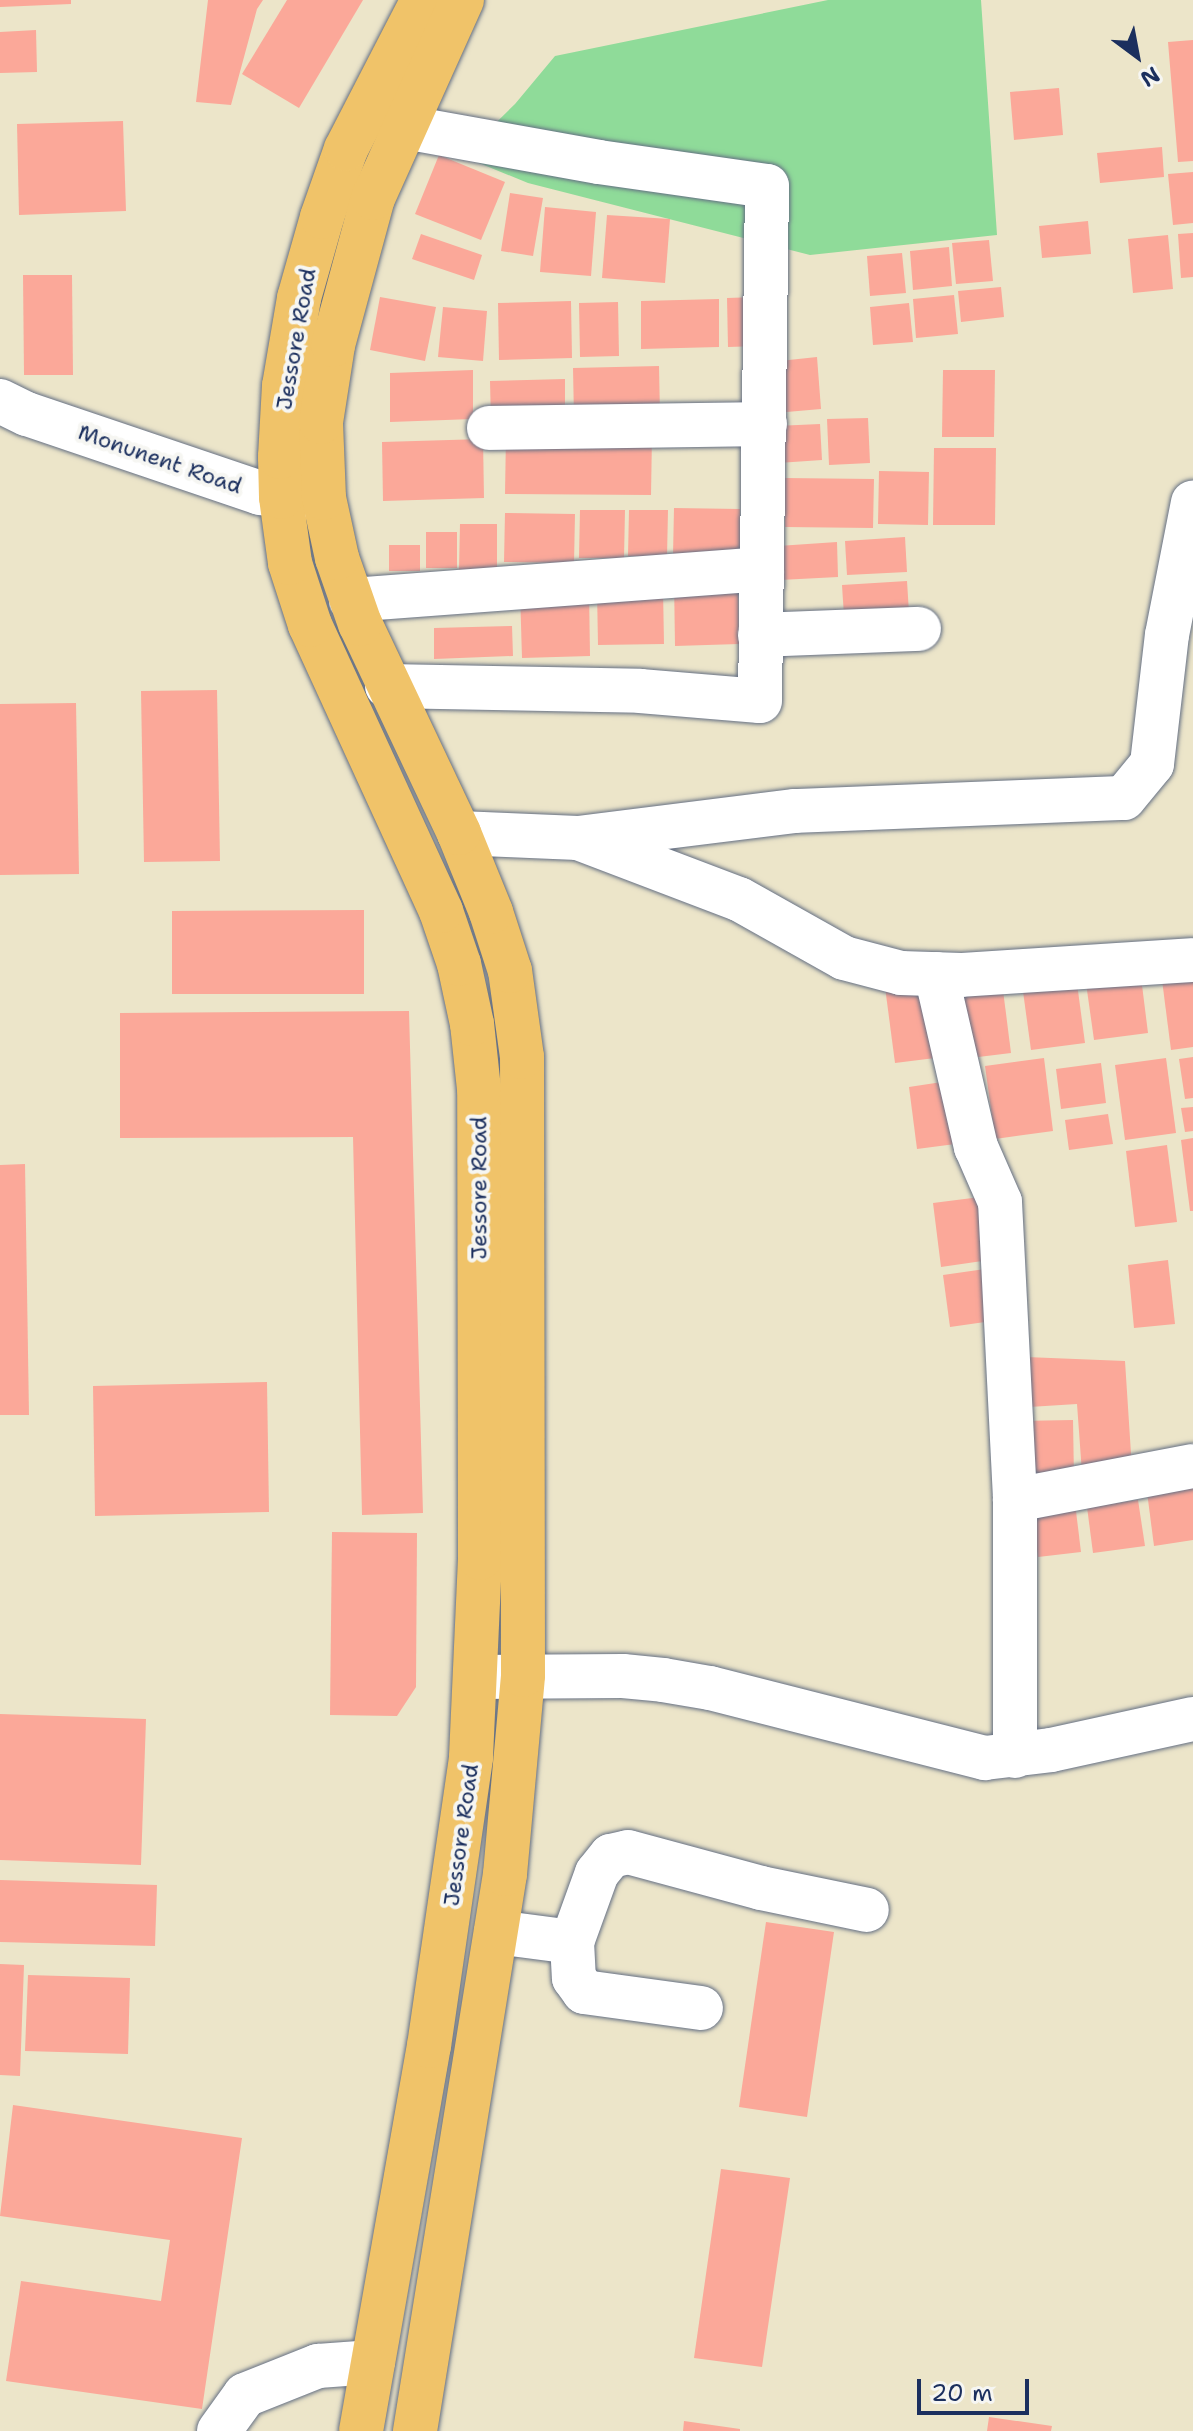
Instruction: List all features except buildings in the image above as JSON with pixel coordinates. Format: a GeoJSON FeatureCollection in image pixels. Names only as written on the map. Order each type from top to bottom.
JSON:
{"type":"FeatureCollection","features":[{"type":"Feature","properties":{"kind":"main road","name":"Jessore Road"},"geometry":{"type":"LineString","coordinates":[[361,2431],[455,1886],[471,1757],[480,1558],[479,1089],[472,1024],[459,964],[441,911],[310,625],[290,563],[281,497],[284,386],[299,298],[346,149],[423,0]]}},
{"type":"Feature","properties":{"kind":"main road","name":"Jessore Road"},"geometry":{"type":"LineString","coordinates":[[415,2431],[505,1874],[523,1675],[522,1057],[510,971],[491,912],[459,833],[387,686],[351,600],[324,498],[321,422],[333,345],[373,198],[462,0]]}},
{"type":"Feature","properties":{"kind":"street"},"geometry":{"type":"LineString","coordinates":[[387,686],[640,691],[760,701],[767,186],[599,162],[405,127]]}},
{"type":"Feature","properties":{"kind":"street","name":"Monunent Road"},"geometry":{"type":"LineString","coordinates":[[0,401],[155,458],[281,497],[324,498]]}},
{"type":"Feature","properties":{"kind":"street"},"geometry":{"type":"LineString","coordinates":[[489,428],[765,424]]}},
{"type":"Feature","properties":{"kind":"street"},"geometry":{"type":"LineString","coordinates":[[459,833],[578,838],[795,811],[1124,798],[1152,764],[1167,635],[1193,503]]}},
{"type":"Feature","properties":{"kind":"street"},"geometry":{"type":"LineString","coordinates":[[351,600],[762,569]]}},
{"type":"Feature","properties":{"kind":"street"},"geometry":{"type":"LineString","coordinates":[[760,635],[919,629]]}},
{"type":"Feature","properties":{"kind":"street"},"geometry":{"type":"LineString","coordinates":[[578,838],[739,899],[844,958],[901,973],[936,974],[1193,960]]}},
{"type":"Feature","properties":{"kind":"street"},"geometry":{"type":"LineString","coordinates":[[936,974],[976,1147],[1000,1202],[1015,1500],[1015,1756]]}},
{"type":"Feature","properties":{"kind":"street"},"geometry":{"type":"LineString","coordinates":[[1015,1500],[1193,1466]]}},
{"type":"Feature","properties":{"kind":"street"},"geometry":{"type":"LineString","coordinates":[[476,1677],[523,1675],[663,1680],[856,1724],[956,1753],[985,1758],[1015,1756],[1193,1719]]}},
{"type":"Feature","properties":{"kind":"street"},"geometry":{"type":"LineString","coordinates":[[701,2008],[584,1992],[574,1978],[572,1942],[597,1873],[611,1856],[628,1852],[761,1888],[867,1910]]}},
{"type":"Feature","properties":{"kind":"street"},"geometry":{"type":"LineString","coordinates":[[496,1932],[572,1942]]}},
{"type":"Feature","properties":{"kind":"street"},"geometry":{"type":"LineString","coordinates":[[219,2431],[245,2395],[318,2366],[373,2362]]}},
{"type":"Feature","properties":{"kind":"green space"},"geometry":{"type":"Polygon","coordinates":[[[828,0],[981,0],[997,235],[810,255],[528,183],[462,156],[515,104],[555,56],[828,0]]]}}]}
